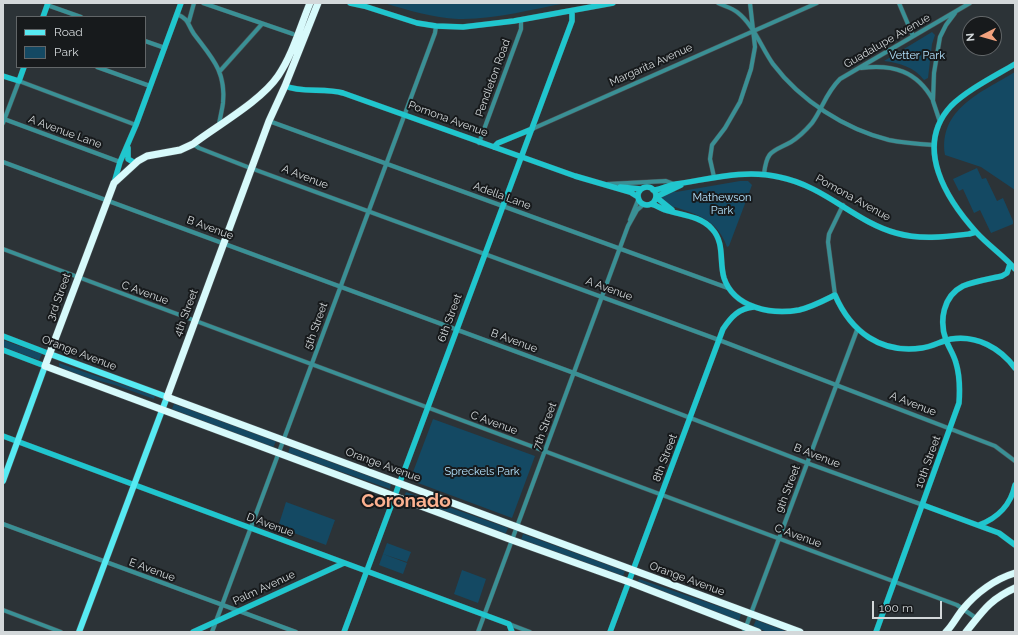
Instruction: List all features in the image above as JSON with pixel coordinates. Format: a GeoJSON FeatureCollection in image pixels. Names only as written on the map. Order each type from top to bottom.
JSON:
{"type":"FeatureCollection","features":[{"type":"Feature","properties":{"kind":"highway"},"geometry":{"type":"LineString","coordinates":[[114,183],[135,163],[147,156],[175,151],[193,144],[267,89],[278,76],[290,54],[310,3]]}},
{"type":"Feature","properties":{"kind":"highway","name":"4th Street"},"geometry":{"type":"LineString","coordinates":[[167,397],[269,121],[286,86],[318,3]]}},
{"type":"Feature","properties":{"kind":"highway","name":"3rd Street"},"geometry":{"type":"LineString","coordinates":[[46,366],[114,183]]}},
{"type":"Feature","properties":{"kind":"highway","name":"Orange Avenue"},"geometry":{"type":"LineString","coordinates":[[46,366],[512,540],[629,582],[745,630],[758,632]]}},
{"type":"Feature","properties":{"kind":"highway","name":"Orange Avenue"},"geometry":{"type":"LineString","coordinates":[[167,397],[800,632]]}},
{"type":"Feature","properties":{"kind":"highway"},"geometry":{"type":"LineString","coordinates":[[946,632],[964,608],[977,594],[993,583],[1015,573]]}},
{"type":"Feature","properties":{"kind":"highway"},"geometry":{"type":"LineString","coordinates":[[966,632],[989,603],[1001,594],[1015,588]]}},
{"type":"Feature","properties":{"kind":"main road","name":"Orange Avenue"},"geometry":{"type":"LineString","coordinates":[[50,354],[167,397]]}},
{"type":"Feature","properties":{"kind":"main road","name":"3rd Street"},"geometry":{"type":"LineString","coordinates":[[3,481],[46,366]]}},
{"type":"Feature","properties":{"kind":"main road","name":"4th Street"},"geometry":{"type":"LineString","coordinates":[[79,632],[167,397]]}},
{"type":"Feature","properties":{"kind":"street","name":"3rd Street"},"geometry":{"type":"LineString","coordinates":[[114,183],[120,162],[136,125],[181,3]]}},
{"type":"Feature","properties":{"kind":"street"},"geometry":{"type":"LineString","coordinates":[[189,21],[194,3]]}},
{"type":"Feature","properties":{"kind":"street"},"geometry":{"type":"LineString","coordinates":[[203,3],[293,34]]}},
{"type":"Feature","properties":{"kind":"street"},"geometry":{"type":"LineString","coordinates":[[350,3],[363,4],[404,20],[436,26],[479,26],[613,3]]}},
{"type":"Feature","properties":{"kind":"street"},"geometry":{"type":"LineString","coordinates":[[718,3],[736,12],[754,30],[780,72],[820,108],[848,125],[872,135],[907,143],[934,145]]}},
{"type":"Feature","properties":{"kind":"street"},"geometry":{"type":"LineString","coordinates":[[714,178],[710,159],[712,145],[725,128],[744,92],[755,47],[750,3]]}},
{"type":"Feature","properties":{"kind":"street","name":"Margarita Avenue"},"geometry":{"type":"LineString","coordinates":[[494,147],[498,143],[817,3]]}},
{"type":"Feature","properties":{"kind":"street"},"geometry":{"type":"LineString","coordinates":[[899,3],[913,36]]}},
{"type":"Feature","properties":{"kind":"street","name":"Guadalupe Avenue"},"geometry":{"type":"LineString","coordinates":[[764,174],[765,163],[769,155],[775,149],[799,137],[812,122],[832,87],[849,73],[970,3]]}},
{"type":"Feature","properties":{"kind":"street"},"geometry":{"type":"LineString","coordinates":[[43,16],[48,4],[78,16]]}},
{"type":"Feature","properties":{"kind":"street","name":"6th Street"},"geometry":{"type":"LineString","coordinates":[[344,632],[572,21],[572,11]]}},
{"type":"Feature","properties":{"kind":"street"},"geometry":{"type":"LineString","coordinates":[[933,101],[934,73],[940,37],[946,25],[957,11]]}},
{"type":"Feature","properties":{"kind":"street"},"geometry":{"type":"LineString","coordinates":[[177,14],[189,21],[194,33],[214,59],[220,71],[223,96],[220,125]]}},
{"type":"Feature","properties":{"kind":"street","name":"Pendleton Road"},"geometry":{"type":"LineString","coordinates":[[479,143],[521,29],[521,20]]}},
{"type":"Feature","properties":{"kind":"street"},"geometry":{"type":"LineString","coordinates":[[220,71],[262,24]]}},
{"type":"Feature","properties":{"kind":"street","name":"5th Street"},"geometry":{"type":"LineString","coordinates":[[212,632],[435,33],[436,26]]}},
{"type":"Feature","properties":{"kind":"street"},"geometry":{"type":"LineString","coordinates":[[146,41],[164,48]]}},
{"type":"Feature","properties":{"kind":"street"},"geometry":{"type":"LineString","coordinates":[[1015,64],[960,99],[946,113],[940,123],[934,145],[934,160],[938,174],[963,216],[976,232],[1013,265],[1015,269]]}},
{"type":"Feature","properties":{"kind":"street"},"geometry":{"type":"LineString","coordinates":[[849,73],[860,68],[875,66],[900,70],[911,75],[920,82],[933,101],[940,123]]}},
{"type":"Feature","properties":{"kind":"street"},"geometry":{"type":"LineString","coordinates":[[4,121],[24,68]]}},
{"type":"Feature","properties":{"kind":"street"},"geometry":{"type":"LineString","coordinates":[[100,68],[150,86]]}},
{"type":"Feature","properties":{"kind":"street"},"geometry":{"type":"LineString","coordinates":[[3,76],[136,125]]}},
{"type":"Feature","properties":{"kind":"street","name":"Pomona Avenue"},"geometry":{"type":"LineString","coordinates":[[286,86],[298,90],[332,90],[479,143],[600,184],[630,192],[644,204]]}},
{"type":"Feature","properties":{"kind":"street","name":"A Avenue Lane"},"geometry":{"type":"LineString","coordinates":[[4,121],[120,162]]}},
{"type":"Feature","properties":{"kind":"street","name":"Adella Lane"},"geometry":{"type":"LineString","coordinates":[[269,121],[728,288]]}},
{"type":"Feature","properties":{"kind":"street"},"geometry":{"type":"LineString","coordinates":[[128,144],[128,159],[135,163]]}},
{"type":"Feature","properties":{"kind":"street","name":"A Avenue"},"geometry":{"type":"LineString","coordinates":[[193,144],[199,148],[252,168],[719,340],[951,429],[995,446],[1015,461]]}},
{"type":"Feature","properties":{"kind":"street","name":"B Avenue"},"geometry":{"type":"LineString","coordinates":[[3,162],[574,373],[807,463],[978,525],[998,533],[1015,545]]}},
{"type":"Feature","properties":{"kind":"street","name":"Pomona Avenue"},"geometry":{"type":"LineString","coordinates":[[600,184],[666,181],[674,184],[742,174],[764,174],[810,186],[875,225],[908,236],[943,237],[976,232]]}},
{"type":"Feature","properties":{"kind":"street"},"geometry":{"type":"LineString","coordinates":[[651,204],[656,197],[690,182]]}},
{"type":"Feature","properties":{"kind":"street"},"geometry":{"type":"LineString","coordinates":[[600,184],[641,189],[646,187],[653,190],[674,184]]}},
{"type":"Feature","properties":{"kind":"street"},"geometry":{"type":"LineString","coordinates":[[638,198],[641,189]]}},
{"type":"Feature","properties":{"kind":"street"},"geometry":{"type":"LineString","coordinates":[[653,190],[656,197],[676,213]]}},
{"type":"Feature","properties":{"kind":"street","name":"7th Street"},"geometry":{"type":"LineString","coordinates":[[478,632],[638,198]]}},
{"type":"Feature","properties":{"kind":"street"},"geometry":{"type":"LineString","coordinates":[[644,204],[651,204],[676,213],[700,219],[711,227],[721,244],[724,277],[728,288],[736,296],[755,307],[775,312],[800,310],[835,295]]}},
{"type":"Feature","properties":{"kind":"street","name":"7th Street"},"geometry":{"type":"LineString","coordinates":[[628,226],[637,210],[644,204]]}},
{"type":"Feature","properties":{"kind":"street"},"geometry":{"type":"LineString","coordinates":[[843,205],[829,234],[828,242],[835,295],[857,330],[875,342],[905,350],[926,347],[946,341],[971,338],[984,342],[995,348],[1015,368]]}},
{"type":"Feature","properties":{"kind":"street","name":"C Avenue"},"geometry":{"type":"LineString","coordinates":[[3,249],[964,608],[976,618]]}},
{"type":"Feature","properties":{"kind":"street","name":"10th Street"},"geometry":{"type":"LineString","coordinates":[[876,632],[951,429],[959,403],[960,383],[956,361],[946,341],[942,320],[946,306],[951,295],[961,287],[970,283],[1002,276],[1007,273],[1013,265]]}},
{"type":"Feature","properties":{"kind":"street","name":"8th Street"},"geometry":{"type":"LineString","coordinates":[[610,632],[723,329],[731,318],[744,308],[755,307]]}},
{"type":"Feature","properties":{"kind":"street","name":"9th Street"},"geometry":{"type":"LineString","coordinates":[[745,630],[857,330]]}},
{"type":"Feature","properties":{"kind":"street","name":"Orange Avenue"},"geometry":{"type":"LineString","coordinates":[[3,336],[50,354]]}},
{"type":"Feature","properties":{"kind":"street","name":"Orange Avenue"},"geometry":{"type":"LineString","coordinates":[[3,350],[46,366]]}},
{"type":"Feature","properties":{"kind":"street","name":"D Avenue"},"geometry":{"type":"LineString","coordinates":[[3,436],[530,632]]}},
{"type":"Feature","properties":{"kind":"street"},"geometry":{"type":"LineString","coordinates":[[978,525],[987,522],[1003,511],[1012,496],[1015,485]]}},
{"type":"Feature","properties":{"kind":"street","name":"E Avenue"},"geometry":{"type":"LineString","coordinates":[[3,524],[296,632]]}},
{"type":"Feature","properties":{"kind":"street","name":"Palm Avenue"},"geometry":{"type":"LineString","coordinates":[[193,632],[344,563]]}},
{"type":"Feature","properties":{"kind":"street"},"geometry":{"type":"LineString","coordinates":[[3,610],[61,632]]}},
{"type":"Feature","properties":{"kind":"street"},"geometry":{"type":"LineString","coordinates":[[508,624],[512,632]]}},
{"type":"Feature","properties":{"kind":"green space"},"geometry":{"type":"Polygon","coordinates":[[[384,3],[567,3],[499,16],[458,19],[411,11],[384,3]]]}},
{"type":"Feature","properties":{"kind":"green space","name":"Vetter Park"},"geometry":{"type":"Polygon","coordinates":[[[932,32],[935,35],[932,44],[928,78],[924,80],[916,72],[906,66],[884,61],[932,32]]]}},
{"type":"Feature","properties":{"kind":"green space"},"geometry":{"type":"Polygon","coordinates":[[[1015,72],[1015,190],[981,167],[945,155],[945,139],[948,125],[955,114],[965,104],[989,87],[1015,72]]]}},
{"type":"Feature","properties":{"kind":"green space"},"geometry":{"type":"Polygon","coordinates":[[[977,168],[982,179],[986,178],[997,201],[1003,198],[1013,224],[991,233],[980,210],[974,213],[963,189],[959,191],[953,179],[977,168]]]}},
{"type":"Feature","properties":{"kind":"green space","name":"Mathewson Park"},"geometry":{"type":"Polygon","coordinates":[[[740,181],[748,181],[752,185],[729,246],[727,247],[718,231],[707,220],[684,210],[675,207],[673,208],[660,197],[673,190],[676,192],[740,181]]]}},
{"type":"Feature","properties":{"kind":"green space"},"geometry":{"type":"Polygon","coordinates":[[[3,340],[42,354],[39,360],[3,347],[3,340]]]}},
{"type":"Feature","properties":{"kind":"green space"},"geometry":{"type":"Polygon","coordinates":[[[59,363],[155,396],[154,399],[115,385],[74,374],[59,366],[59,363]]]}},
{"type":"Feature","properties":{"kind":"green space"},"geometry":{"type":"Polygon","coordinates":[[[174,404],[276,441],[273,448],[172,409],[174,404]]]}},
{"type":"Feature","properties":{"kind":"green space","name":"Spreckels Park"},"geometry":{"type":"Polygon","coordinates":[[[433,419],[535,456],[512,518],[410,480],[433,419]]]}},
{"type":"Feature","properties":{"kind":"green space"},"geometry":{"type":"Polygon","coordinates":[[[290,447],[391,484],[390,489],[288,453],[290,447]]]}},
{"type":"Feature","properties":{"kind":"green space"},"geometry":{"type":"Polygon","coordinates":[[[406,492],[508,528],[505,535],[404,497],[406,492]]]}},
{"type":"Feature","properties":{"kind":"green space"},"geometry":{"type":"Polygon","coordinates":[[[286,502],[335,520],[326,545],[278,527],[286,502]]]}},
{"type":"Feature","properties":{"kind":"green space"},"geometry":{"type":"Polygon","coordinates":[[[523,534],[625,571],[623,576],[534,545],[521,540],[523,534]]]}},
{"type":"Feature","properties":{"kind":"green space"},"geometry":{"type":"Polygon","coordinates":[[[387,543],[411,552],[407,562],[383,554],[387,543]]]}},
{"type":"Feature","properties":{"kind":"green space"},"geometry":{"type":"Polygon","coordinates":[[[383,554],[407,563],[403,574],[379,565],[383,554]]]}},
{"type":"Feature","properties":{"kind":"green space"},"geometry":{"type":"Polygon","coordinates":[[[462,570],[486,579],[478,603],[454,594],[462,570]]]}},
{"type":"Feature","properties":{"kind":"green space"},"geometry":{"type":"Polygon","coordinates":[[[639,579],[741,614],[739,621],[637,583],[639,579]]]}},
{"type":"Feature","properties":{"kind":"green space"},"geometry":{"type":"Polygon","coordinates":[[[756,620],[788,632],[768,632],[753,627],[756,620]]]}},
{"type":"Feature","properties":{"kind":"district","name":"Coronado"},"geometry":{"type":"Point","coordinates":[406,501]}}]}
